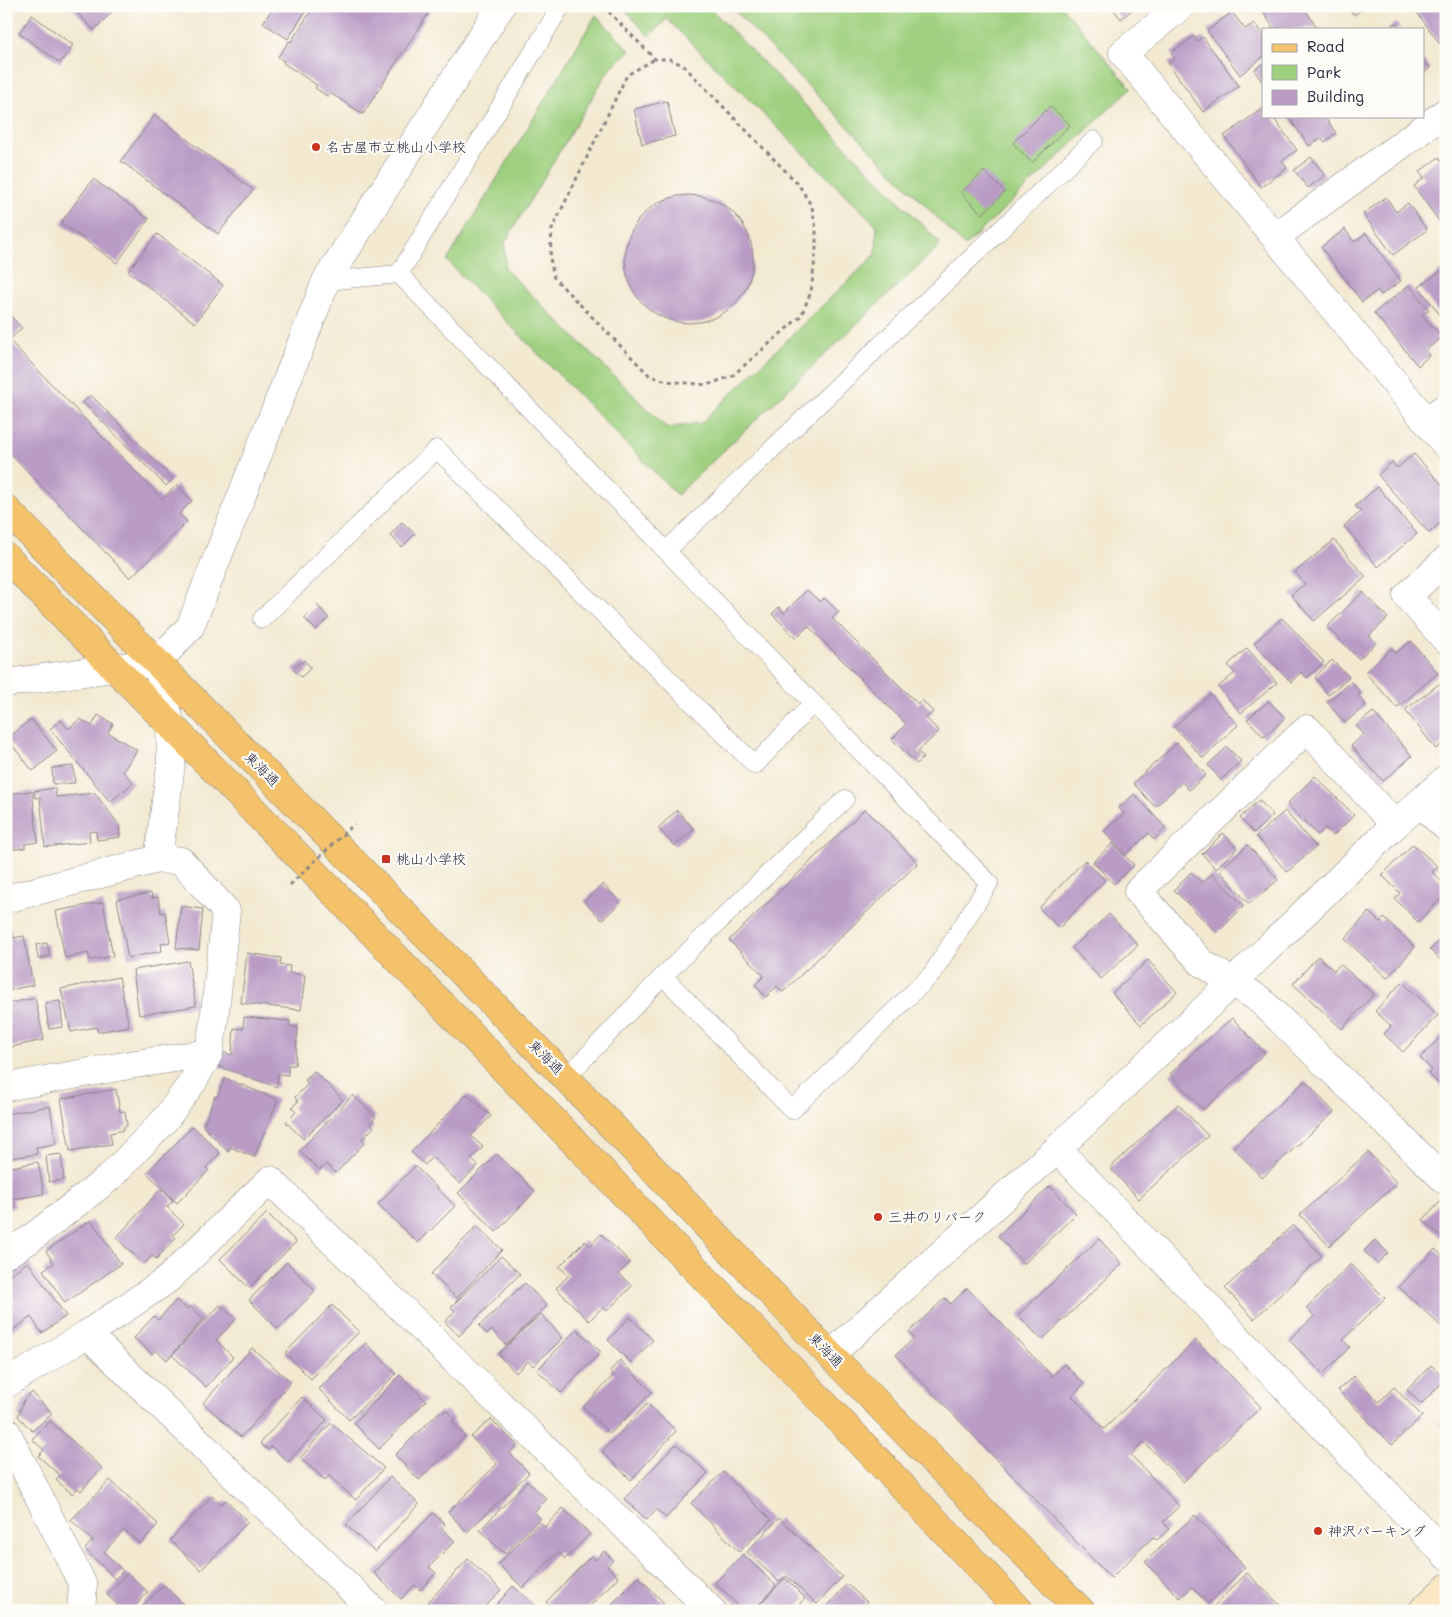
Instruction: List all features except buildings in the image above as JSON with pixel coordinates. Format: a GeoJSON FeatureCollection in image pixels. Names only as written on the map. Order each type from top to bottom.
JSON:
{"type":"FeatureCollection","features":[{"type":"Feature","properties":{"kind":"main road","name":"東海通"},"geometry":{"type":"LineString","coordinates":[[6,508],[566,1078],[830,1355],[1081,1611]]}},
{"type":"Feature","properties":{"kind":"main road"},"geometry":{"type":"LineString","coordinates":[[6,557],[170,723],[794,1371],[1020,1611]]}},
{"type":"Feature","properties":{"kind":"street"},"geometry":{"type":"LineString","coordinates":[[6,682],[157,662],[190,627],[326,281],[501,6]]}},
{"type":"Feature","properties":{"kind":"street"},"geometry":{"type":"LineString","coordinates":[[1181,6],[1124,53],[1275,237],[1436,414],[1446,445]]}},
{"type":"Feature","properties":{"kind":"street"},"geometry":{"type":"LineString","coordinates":[[1275,237],[1446,112]]}},
{"type":"Feature","properties":{"kind":"street"},"geometry":{"type":"LineString","coordinates":[[1446,560],[1407,596],[1446,640]]}},
{"type":"Feature","properties":{"kind":"street"},"geometry":{"type":"LineString","coordinates":[[157,662],[170,723],[171,765],[158,859]]}},
{"type":"Feature","properties":{"kind":"street"},"geometry":{"type":"LineString","coordinates":[[1395,825],[1307,729],[1138,891],[1202,962],[1259,999],[1446,1181]]}},
{"type":"Feature","properties":{"kind":"street"},"geometry":{"type":"LineString","coordinates":[[830,1355],[1057,1149],[1395,825],[1446,779]]}},
{"type":"Feature","properties":{"kind":"street"},"geometry":{"type":"LineString","coordinates":[[1420,803],[1446,826]]}},
{"type":"Feature","properties":{"kind":"street"},"geometry":{"type":"LineString","coordinates":[[6,899],[158,859],[181,861],[226,911],[209,1053],[192,1082],[164,1121],[109,1178],[29,1240],[6,1254]]}},
{"type":"Feature","properties":{"kind":"street"},"geometry":{"type":"LineString","coordinates":[[6,1087],[209,1053]]}},
{"type":"Feature","properties":{"kind":"street"},"geometry":{"type":"LineString","coordinates":[[1057,1149],[1446,1555]]}},
{"type":"Feature","properties":{"kind":"street"},"geometry":{"type":"LineString","coordinates":[[6,1384],[87,1334],[166,1280],[270,1180],[712,1611]]}},
{"type":"Feature","properties":{"kind":"street"},"geometry":{"type":"LineString","coordinates":[[87,1334],[356,1605]]}},
{"type":"Feature","properties":{"kind":"street"},"geometry":{"type":"LineString","coordinates":[[6,1431],[83,1585],[81,1611]]}},
{"type":"Feature","properties":{"kind":"street"},"geometry":{"type":"LineString","coordinates":[[1422,1611],[1446,1588]]}},
{"type":"Feature","properties":{"kind":"lane"},"geometry":{"type":"LineString","coordinates":[[399,274],[560,6]]}},
{"type":"Feature","properties":{"kind":"lane"},"geometry":{"type":"LineString","coordinates":[[667,550],[1094,140]]}},
{"type":"Feature","properties":{"kind":"lane"},"geometry":{"type":"LineString","coordinates":[[326,281],[399,274]]}},
{"type":"Feature","properties":{"kind":"lane"},"geometry":{"type":"LineString","coordinates":[[399,274],[989,883],[932,974],[792,1110],[663,976]]}},
{"type":"Feature","properties":{"kind":"lane"},"geometry":{"type":"LineString","coordinates":[[262,619],[437,449],[754,765],[814,704]]}},
{"type":"Feature","properties":{"kind":"lane"},"geometry":{"type":"LineString","coordinates":[[566,1078],[663,976],[846,799]]}},
{"type":"Feature","properties":{"kind":"path"},"geometry":{"type":"LineString","coordinates":[[603,6],[655,59],[669,59],[683,65],[799,185],[812,207],[816,249],[812,292],[801,316],[732,376],[707,385],[667,381],[650,376],[554,278],[550,258],[552,229],[627,75],[655,59]]}},
{"type":"Feature","properties":{"kind":"path"},"geometry":{"type":"LineString","coordinates":[[290,885],[354,824]]}},
{"type":"Feature","properties":{"kind":"green space"},"geometry":{"type":"Polygon","coordinates":[[[622,6],[708,6],[941,244],[677,495],[447,261],[596,15],[630,51],[610,68],[505,242],[505,269],[667,428],[701,423],[876,254],[877,226],[667,19],[649,36],[622,6]]]}},
{"type":"Feature","properties":{"kind":"green space"},"geometry":{"type":"Polygon","coordinates":[[[730,6],[1061,6],[1131,88],[965,246],[730,6]]]}},
{"type":"Feature","properties":{"kind":"place","name":"名古屋市立桃山小学校"},"geometry":{"type":"Point","coordinates":[316,147]}},
{"type":"Feature","properties":{"kind":"place","name":"桃山小学校"},"geometry":{"type":"Point","coordinates":[386,859]}},
{"type":"Feature","properties":{"kind":"place","name":"三井のリパーク"},"geometry":{"type":"Point","coordinates":[878,1217]}},
{"type":"Feature","properties":{"kind":"place","name":"神沢パーキング"},"geometry":{"type":"Point","coordinates":[1318,1531]}}]}
